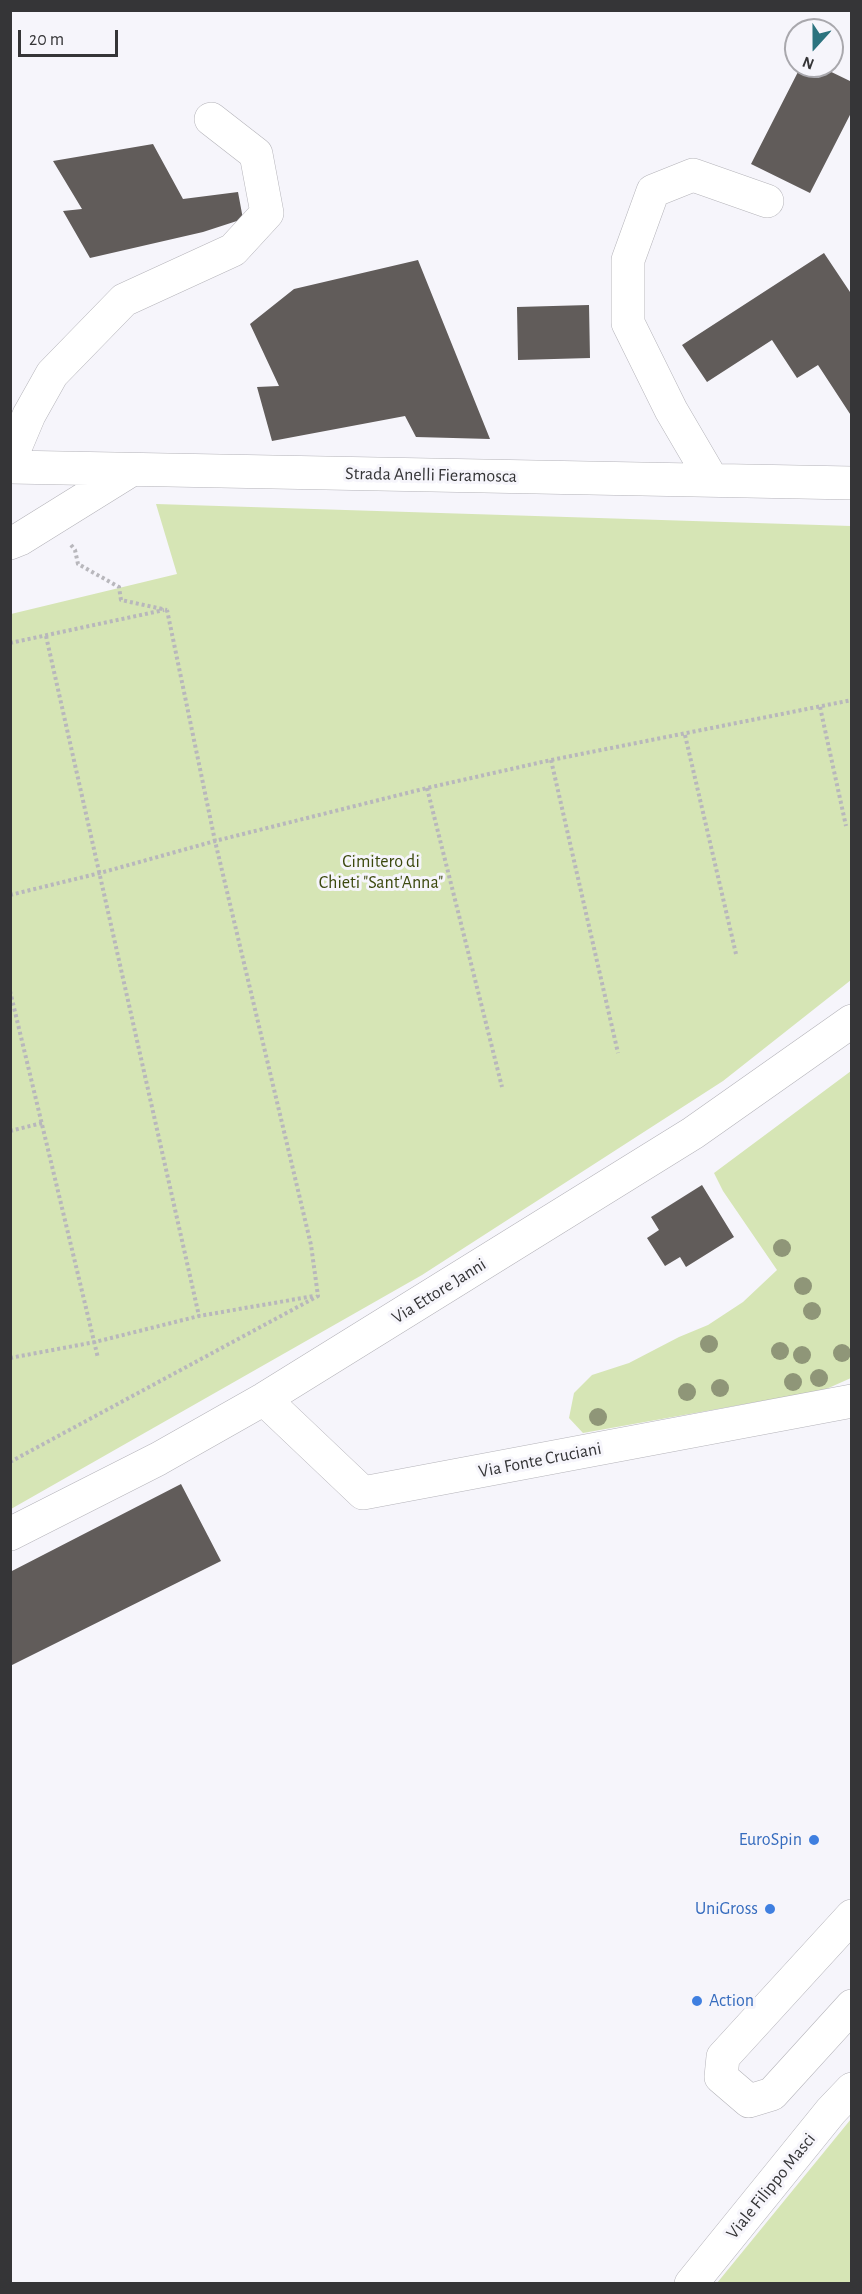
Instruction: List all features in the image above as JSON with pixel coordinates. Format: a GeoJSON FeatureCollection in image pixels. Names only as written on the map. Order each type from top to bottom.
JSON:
{"type":"FeatureCollection","features":[{"type":"Feature","properties":{"kind":"street"},"geometry":{"type":"LineString","coordinates":[[10,460],[29,415],[52,374],[124,300],[233,250],[267,213],[256,154],[211,119]]}},
{"type":"Feature","properties":{"kind":"street"},"geometry":{"type":"LineString","coordinates":[[712,480],[671,410],[628,323],[628,260],[653,191],[693,174],[767,201]]}},
{"type":"Feature","properties":{"kind":"street","name":"Strada Anelli Fieramosca"},"geometry":{"type":"LineString","coordinates":[[10,467],[852,483]]}},
{"type":"Feature","properties":{"kind":"street"},"geometry":{"type":"LineString","coordinates":[[10,543],[130,470]]}},
{"type":"Feature","properties":{"kind":"street","name":"Via Ettore Janni"},"geometry":{"type":"LineString","coordinates":[[10,1534],[158,1459],[264,1399],[693,1133],[852,1021]]}},
{"type":"Feature","properties":{"kind":"street","name":"Via Fonte Cruciani"},"geometry":{"type":"LineString","coordinates":[[264,1399],[363,1493],[849,1401]]}},
{"type":"Feature","properties":{"kind":"street"},"geometry":{"type":"LineString","coordinates":[[852,1916],[723,2057],[721,2077],[749,2101],[772,2094],[852,2006]]}},
{"type":"Feature","properties":{"kind":"street","name":"Viale Filippo Masci"},"geometry":{"type":"LineString","coordinates":[[691,2283],[831,2110],[852,2089]]}},
{"type":"Feature","properties":{"kind":"path"},"geometry":{"type":"LineString","coordinates":[[50,520],[75,550],[78,564],[119,587],[121,600],[167,610]]}},
{"type":"Feature","properties":{"kind":"path"},"geometry":{"type":"LineString","coordinates":[[10,643],[167,610]]}},
{"type":"Feature","properties":{"kind":"path"},"geometry":{"type":"LineString","coordinates":[[167,610],[215,841],[311,1245],[318,1296]]}},
{"type":"Feature","properties":{"kind":"path"},"geometry":{"type":"LineString","coordinates":[[46,636],[199,1316]]}},
{"type":"Feature","properties":{"kind":"path"},"geometry":{"type":"LineString","coordinates":[[10,895],[427,788],[551,760],[852,700]]}},
{"type":"Feature","properties":{"kind":"path"},"geometry":{"type":"LineString","coordinates":[[820,707],[846,826]]}},
{"type":"Feature","properties":{"kind":"path"},"geometry":{"type":"LineString","coordinates":[[685,735],[736,954]]}},
{"type":"Feature","properties":{"kind":"path"},"geometry":{"type":"LineString","coordinates":[[551,760],[618,1053]]}},
{"type":"Feature","properties":{"kind":"path"},"geometry":{"type":"LineString","coordinates":[[427,788],[502,1087]]}},
{"type":"Feature","properties":{"kind":"path"},"geometry":{"type":"LineString","coordinates":[[10,992],[98,1358]]}},
{"type":"Feature","properties":{"kind":"path"},"geometry":{"type":"LineString","coordinates":[[10,1131],[42,1123]]}},
{"type":"Feature","properties":{"kind":"path"},"geometry":{"type":"LineString","coordinates":[[10,1358],[94,1342],[199,1316],[318,1296]]}},
{"type":"Feature","properties":{"kind":"path"},"geometry":{"type":"LineString","coordinates":[[10,1462],[318,1296]]}},
{"type":"Feature","properties":{"kind":"green space","name":"Cimitero di Chieti \"Sant'Anna\""},"geometry":{"type":"Polygon","coordinates":[[[156,504],[851,526],[851,980],[723,1081],[422,1275],[11,1509],[11,614],[177,574],[156,504]]]}},
{"type":"Feature","properties":{"kind":"green space"},"geometry":{"type":"Polygon","coordinates":[[[851,1071],[851,1378],[824,1390],[583,1433],[569,1418],[574,1393],[592,1375],[629,1363],[708,1325],[743,1302],[777,1270],[723,1191],[714,1173],[851,1071]]]}},
{"type":"Feature","properties":{"kind":"green space"},"geometry":{"type":"Polygon","coordinates":[[[851,2119],[851,2283],[717,2283],[851,2119]]]}},
{"type":"Feature","properties":{"kind":"building"},"geometry":{"type":"Polygon","coordinates":[[[795,78],[844,78],[852,82],[852,111],[810,193],[751,164],[795,78]]]}},
{"type":"Feature","properties":{"kind":"building"},"geometry":{"type":"Polygon","coordinates":[[[153,144],[183,199],[238,192],[243,219],[203,232],[90,258],[63,211],[82,209],[53,161],[153,144]]]}},
{"type":"Feature","properties":{"kind":"building"},"geometry":{"type":"Polygon","coordinates":[[[824,253],[852,295],[852,417],[818,365],[797,378],[772,340],[707,382],[682,345],[824,253]]]}},
{"type":"Feature","properties":{"kind":"building"},"geometry":{"type":"Polygon","coordinates":[[[418,260],[490,439],[416,437],[405,416],[272,441],[257,387],[279,386],[250,324],[294,289],[418,260]]]}},
{"type":"Feature","properties":{"kind":"building"},"geometry":{"type":"Polygon","coordinates":[[[589,305],[590,358],[518,360],[517,307],[589,305]]]}},
{"type":"Feature","properties":{"kind":"building"},"geometry":{"type":"Polygon","coordinates":[[[702,1185],[734,1237],[686,1267],[680,1257],[665,1266],[647,1238],[659,1230],[651,1217],[702,1185]]]}},
{"type":"Feature","properties":{"kind":"building"},"geometry":{"type":"Polygon","coordinates":[[[181,1484],[221,1561],[10,1666],[10,1572],[181,1484]]]}},
{"type":"Feature","properties":{"kind":"place","name":"EuroSpin"},"geometry":{"type":"Point","coordinates":[814,1840]}},
{"type":"Feature","properties":{"kind":"place","name":"UniGross"},"geometry":{"type":"Point","coordinates":[770,1909]}},
{"type":"Feature","properties":{"kind":"place","name":"Action"},"geometry":{"type":"Point","coordinates":[697,2001]}}]}
